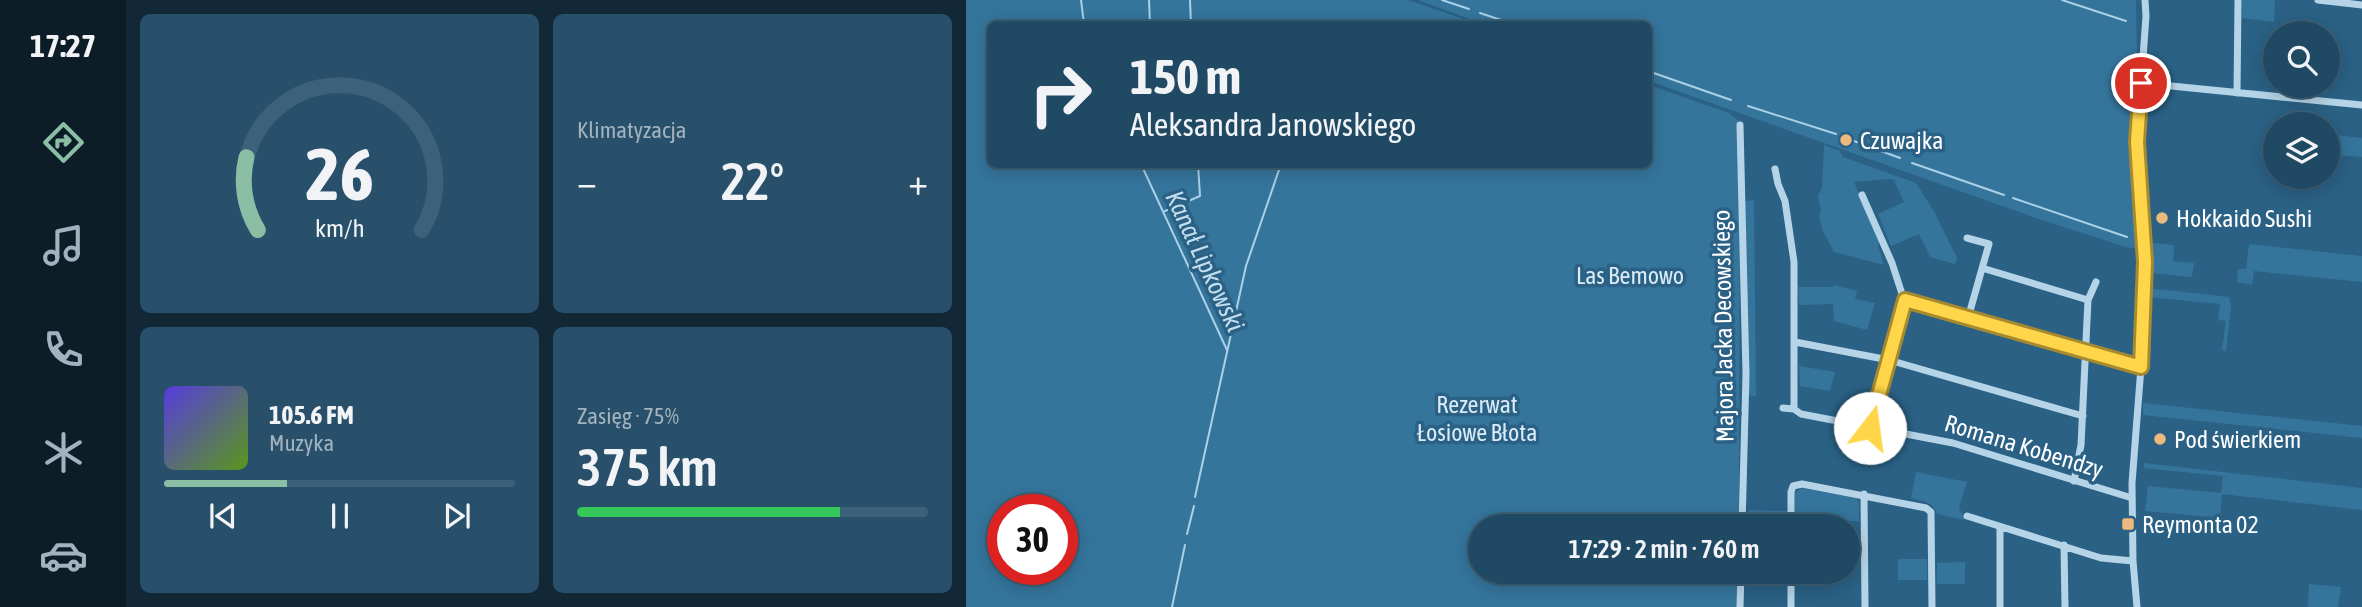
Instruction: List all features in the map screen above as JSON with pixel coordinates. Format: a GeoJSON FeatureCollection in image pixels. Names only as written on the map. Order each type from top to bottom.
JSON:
{"type":"FeatureCollection","features":[{"type":"Feature","properties":{"kind":"street"},"geometry":{"type":"LineString","coordinates":[[2145,0],[2147,16],[2137,142],[2145,262],[2132,498],[2137,606],[2146,607]]}},
{"type":"Feature","properties":{"kind":"street"},"geometry":{"type":"LineString","coordinates":[[2237,93],[2238,0]]}},
{"type":"Feature","properties":{"kind":"street"},"geometry":{"type":"LineString","coordinates":[[2318,0],[2362,5]]}},
{"type":"Feature","properties":{"kind":"street"},"geometry":{"type":"LineString","coordinates":[[2141,83],[2362,105]]}},
{"type":"Feature","properties":{"kind":"street","name":"Majora Jacka Decowskiego"},"geometry":{"type":"LineString","coordinates":[[1740,125],[1746,374],[1742,514]]}},
{"type":"Feature","properties":{"kind":"street"},"geometry":{"type":"LineString","coordinates":[[1775,169],[1785,201],[1794,257],[1794,409]]}},
{"type":"Feature","properties":{"kind":"street"},"geometry":{"type":"LineString","coordinates":[[1862,195],[1905,300],[1870,428]]}},
{"type":"Feature","properties":{"kind":"street"},"geometry":{"type":"LineString","coordinates":[[1967,238],[1989,244],[1968,318]]}},
{"type":"Feature","properties":{"kind":"street"},"geometry":{"type":"LineString","coordinates":[[1982,268],[2088,300]]}},
{"type":"Feature","properties":{"kind":"street"},"geometry":{"type":"LineString","coordinates":[[2074,481],[2081,445],[2088,300],[2096,282]]}},
{"type":"Feature","properties":{"kind":"street"},"geometry":{"type":"LineString","coordinates":[[1905,300],[2141,367]]}},
{"type":"Feature","properties":{"kind":"street"},"geometry":{"type":"LineString","coordinates":[[1795,342],[1889,360],[2083,416]]}},
{"type":"Feature","properties":{"kind":"street","name":"Romana Kobendzy"},"geometry":{"type":"LineString","coordinates":[[1783,408],[1794,409],[1801,414],[1953,443],[2132,498]]}},
{"type":"Feature","properties":{"kind":"street"},"geometry":{"type":"LineString","coordinates":[[1791,514],[1793,486],[1802,484],[1920,505],[1929,510],[1932,607]]}},
{"type":"Feature","properties":{"kind":"street"},"geometry":{"type":"LineString","coordinates":[[1864,494],[1865,607]]}},
{"type":"Feature","properties":{"kind":"street"},"geometry":{"type":"LineString","coordinates":[[1967,516],[2101,558],[2133,561]]}},
{"type":"Feature","properties":{"kind":"street"},"geometry":{"type":"LineString","coordinates":[[2000,527],[2000,607]]}},
{"type":"Feature","properties":{"kind":"street"},"geometry":{"type":"LineString","coordinates":[[2064,545],[2065,607]]}},
{"type":"Feature","properties":{"kind":"street"},"geometry":{"type":"LineString","coordinates":[[1740,607],[1741,584]]}},
{"type":"Feature","properties":{"kind":"street"},"geometry":{"type":"LineString","coordinates":[[1791,584],[1791,607]]}},
{"type":"Feature","properties":{"kind":"green space"},"geometry":{"type":"Polygon","coordinates":[[[966,0],[1408,0],[1469,21],[987,21],[987,168],[1652,168],[1652,86],[1729,113],[1740,122],[1739,514],[1468,514],[1468,584],[1738,584],[1737,607],[966,607],[966,0]]]}},
{"type":"Feature","properties":{"kind":"green space"},"geometry":{"type":"Polygon","coordinates":[[[1418,0],[2136,0],[2137,61],[2130,127],[2140,248],[2129,248],[2042,220],[1652,82],[1652,21],[1475,21],[1418,0]]]}},
{"type":"Feature","properties":{"kind":"green space"},"geometry":{"type":"Polygon","coordinates":[[[2242,0],[2275,0],[2274,21],[2242,18],[2242,0]]]}},
{"type":"Feature","properties":{"kind":"green space"},"geometry":{"type":"Polygon","coordinates":[[[2340,135],[2362,138],[2362,157],[2340,155],[2340,135]]]}},
{"type":"Feature","properties":{"kind":"green space"},"geometry":{"type":"Polygon","coordinates":[[[1824,145],[1840,151],[1843,157],[1916,183],[1935,213],[1957,258],[1955,264],[1930,257],[1919,234],[1891,246],[1878,214],[1904,202],[1894,180],[1891,179],[1854,182],[1880,242],[1878,245],[1884,265],[1834,252],[1822,229],[1819,216],[1821,211],[1818,196],[1822,188],[1824,145]]]}},
{"type":"Feature","properties":{"kind":"green space"},"geometry":{"type":"Polygon","coordinates":[[[1754,200],[1756,397],[1749,395],[1745,223],[1745,201],[1754,200]]]}},
{"type":"Feature","properties":{"kind":"green space"},"geometry":{"type":"Polygon","coordinates":[[[2152,243],[2173,245],[2173,261],[2194,263],[2192,277],[2151,273],[2152,243]]]}},
{"type":"Feature","properties":{"kind":"green space"},"geometry":{"type":"Polygon","coordinates":[[[2249,244],[2362,256],[2362,282],[2254,271],[2252,285],[2237,282],[2238,269],[2246,269],[2249,244]]]}},
{"type":"Feature","properties":{"kind":"green space"},"geometry":{"type":"Polygon","coordinates":[[[1833,285],[1857,291],[1855,299],[1875,303],[1867,330],[1834,321],[1833,304],[1799,305],[1798,287],[1833,285]]]}},
{"type":"Feature","properties":{"kind":"green space"},"geometry":{"type":"Polygon","coordinates":[[[2148,288],[2229,297],[2231,306],[2226,351],[2222,350],[2226,321],[2218,320],[2220,304],[2148,297],[2148,288]]]}},
{"type":"Feature","properties":{"kind":"green space"},"geometry":{"type":"Polygon","coordinates":[[[1799,366],[1835,372],[1830,391],[1800,386],[1799,366]]]}},
{"type":"Feature","properties":{"kind":"green space"},"geometry":{"type":"Polygon","coordinates":[[[2143,403],[2362,426],[2362,438],[2143,415],[2143,403]]]}},
{"type":"Feature","properties":{"kind":"green space"},"geometry":{"type":"Polygon","coordinates":[[[2144,463],[2362,488],[2362,510],[2222,494],[2220,518],[2145,511],[2148,486],[2221,493],[2223,476],[2144,468],[2144,463]]]}},
{"type":"Feature","properties":{"kind":"green space"},"geometry":{"type":"Polygon","coordinates":[[[1916,472],[1967,482],[1959,507],[1965,520],[1937,514],[1930,504],[1911,498],[1916,472]]]}},
{"type":"Feature","properties":{"kind":"green space"},"geometry":{"type":"Polygon","coordinates":[[[1801,488],[1856,498],[1859,514],[1795,514],[1795,493],[1801,488]]]}},
{"type":"Feature","properties":{"kind":"green space"},"geometry":{"type":"Polygon","coordinates":[[[1749,510],[1788,511],[1788,514],[1749,514],[1749,510]]]}},
{"type":"Feature","properties":{"kind":"green space"},"geometry":{"type":"Polygon","coordinates":[[[1898,559],[1927,559],[1927,580],[1898,580],[1898,559]]]}},
{"type":"Feature","properties":{"kind":"green space"},"geometry":{"type":"Polygon","coordinates":[[[1965,562],[1965,584],[1937,584],[1937,563],[1965,562]]]}},
{"type":"Feature","properties":{"kind":"green space"},"geometry":{"type":"Polygon","coordinates":[[[2309,584],[2341,587],[2338,607],[2308,607],[2309,584]]]}},
{"type":"Feature","properties":{"kind":"waterway","name":"Kanał Lipkowski"},"geometry":{"type":"LineString","coordinates":[[1081,0],[1084,21]]}},
{"type":"Feature","properties":{"kind":"waterway"},"geometry":{"type":"LineString","coordinates":[[1149,0],[1150,21]]}},
{"type":"Feature","properties":{"kind":"waterway"},"geometry":{"type":"LineString","coordinates":[[1190,0],[1191,21]]}},
{"type":"Feature","properties":{"kind":"waterway"},"geometry":{"type":"LineString","coordinates":[[1442,0],[1469,9]]}},
{"type":"Feature","properties":{"kind":"waterway"},"geometry":{"type":"LineString","coordinates":[[2062,0],[2126,21]]}},
{"type":"Feature","properties":{"kind":"waterway"},"geometry":{"type":"LineString","coordinates":[[1480,13],[1504,21]]}},
{"type":"Feature","properties":{"kind":"waterway"},"geometry":{"type":"LineString","coordinates":[[1652,72],[1731,100]]}},
{"type":"Feature","properties":{"kind":"waterway"},"geometry":{"type":"LineString","coordinates":[[1748,106],[1836,134]]}},
{"type":"Feature","properties":{"kind":"waterway"},"geometry":{"type":"LineString","coordinates":[[1854,141],[1900,158]]}},
{"type":"Feature","properties":{"kind":"waterway"},"geometry":{"type":"LineString","coordinates":[[1912,163],[2004,195]]}},
{"type":"Feature","properties":{"kind":"waterway","name":"Kanał Lipkowski"},"geometry":{"type":"LineString","coordinates":[[1143,168],[1227,350]]}},
{"type":"Feature","properties":{"kind":"waterway"},"geometry":{"type":"LineString","coordinates":[[1165,211],[1200,196],[1198,168]]}},
{"type":"Feature","properties":{"kind":"waterway"},"geometry":{"type":"LineString","coordinates":[[1195,497],[1246,266],[1280,168]]}},
{"type":"Feature","properties":{"kind":"waterway"},"geometry":{"type":"LineString","coordinates":[[2013,198],[2127,237]]}},
{"type":"Feature","properties":{"kind":"waterway","name":"Kanał Lipkowski"},"geometry":{"type":"LineString","coordinates":[[1187,534],[1194,506]]}},
{"type":"Feature","properties":{"kind":"waterway","name":"Kanał Lipkowski"},"geometry":{"type":"LineString","coordinates":[[1172,607],[1185,545]]}},
{"type":"Feature","properties":{"kind":"place","name":"Czuwajka"},"geometry":{"type":"Point","coordinates":[1846,140]}},
{"type":"Feature","properties":{"kind":"place","name":"Hokkaido Sushi"},"geometry":{"type":"Point","coordinates":[2162,218]}},
{"type":"Feature","properties":{"kind":"place","name":"Pod świerkiem"},"geometry":{"type":"Point","coordinates":[2160,439]}},
{"type":"Feature","properties":{"kind":"place","name":"Reymonta 02"},"geometry":{"type":"Point","coordinates":[2128,524]}},
{"type":"Feature","properties":{"kind":"route"},"geometry":{"type":"LineString","coordinates":[[1870,428],[1905,300],[2141,367],[2145,262],[2137,142],[2141,83]]}},
{"type":"Feature","properties":{"kind":"park label","name":"Las Bemowo"},"geometry":{"type":"Point","coordinates":[1630,275]}},
{"type":"Feature","properties":{"kind":"park label","name":"Rezerwat Łosiowe Błota"},"geometry":{"type":"Point","coordinates":[1477,418]}}]}
